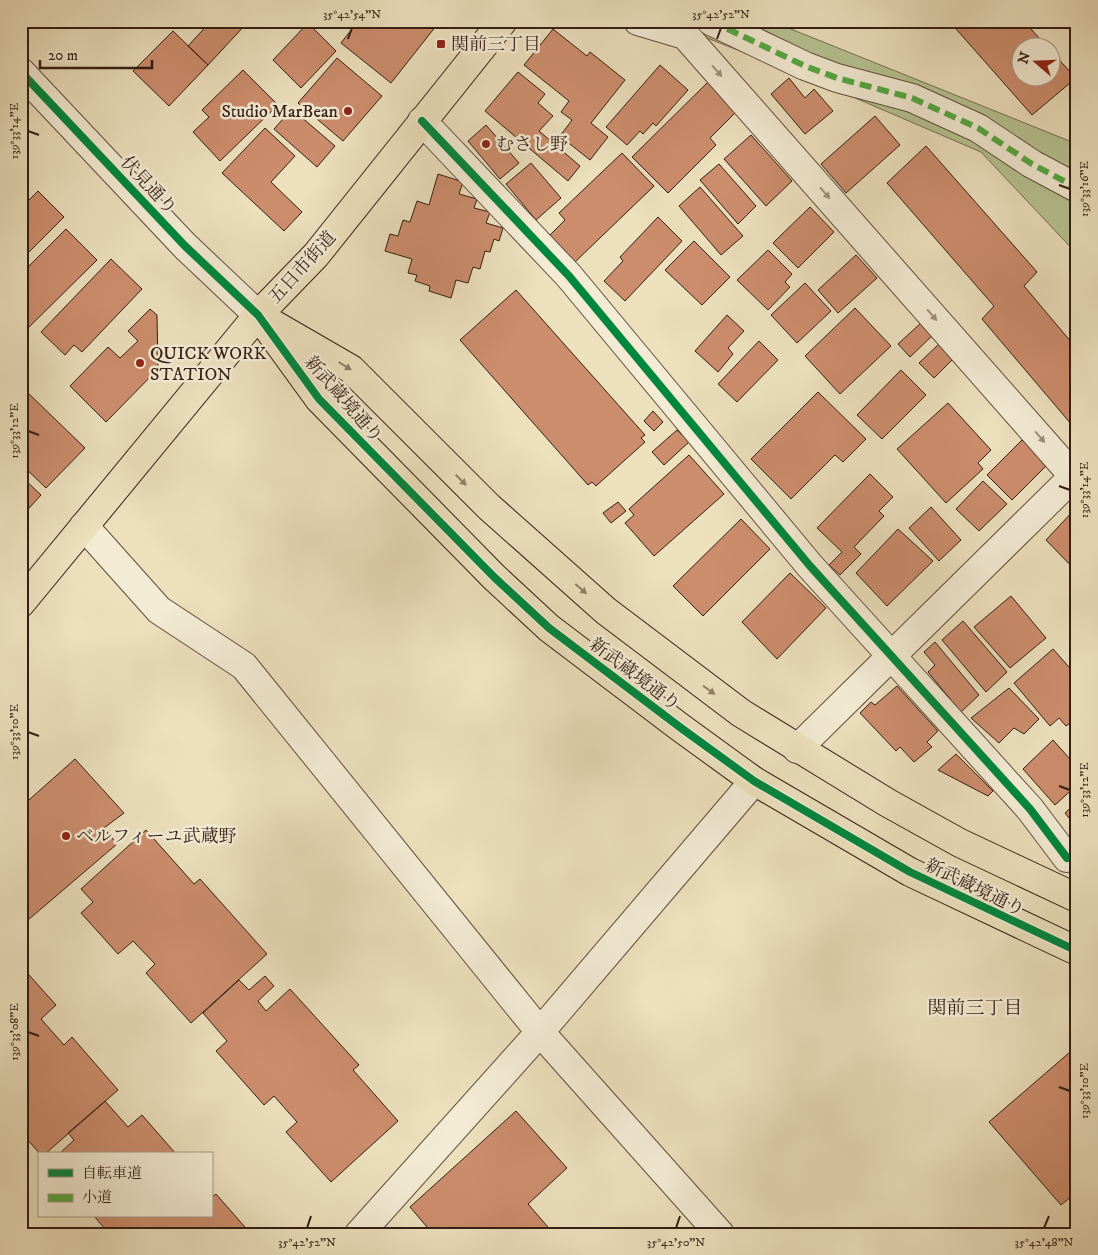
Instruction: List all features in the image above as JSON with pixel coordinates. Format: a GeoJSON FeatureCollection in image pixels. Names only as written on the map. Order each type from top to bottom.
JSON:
{"type":"FeatureCollection","features":[{"type":"Feature","properties":{"kind":"main road","name":"五日市街道"},"geometry":{"type":"LineString","coordinates":[[21,603],[258,315],[316,255],[503,21]]}},
{"type":"Feature","properties":{"kind":"main road","name":"新武蔵境通り"},"geometry":{"type":"LineString","coordinates":[[258,315],[351,369],[489,507],[606,611],[741,713],[797,749],[960,843],[1077,898]]}},
{"type":"Feature","properties":{"kind":"main road","name":"新武蔵境通り"},"geometry":{"type":"LineString","coordinates":[[258,315],[319,399],[494,577],[549,628],[681,728],[754,780],[910,872],[1077,951]]}},
{"type":"Feature","properties":{"kind":"street"},"geometry":{"type":"LineString","coordinates":[[638,21],[685,35],[1076,476],[797,749]]}},
{"type":"Feature","properties":{"kind":"street"},"geometry":{"type":"LineString","coordinates":[[711,21],[805,66],[837,78],[912,98],[978,128],[1032,164],[1077,188]]}},
{"type":"Feature","properties":{"kind":"street","name":"伏見通り"},"geometry":{"type":"LineString","coordinates":[[21,72],[185,246],[258,315]]}},
{"type":"Feature","properties":{"kind":"street"},"geometry":{"type":"LineString","coordinates":[[422,121],[569,276],[810,566],[1030,809],[1067,858]]}},
{"type":"Feature","properties":{"kind":"street"},"geometry":{"type":"LineString","coordinates":[[84,526],[159,610],[244,666],[540,1032],[720,1234]]}},
{"type":"Feature","properties":{"kind":"street"},"geometry":{"type":"LineString","coordinates":[[359,1234],[540,1032],[754,780]]}},
{"type":"Feature","properties":{"kind":"green space"},"geometry":{"type":"Polygon","coordinates":[[[664,21],[771,21],[1077,144],[1077,254],[981,152],[811,79],[664,21]]]}},
{"type":"Feature","properties":{"kind":"building"},"geometry":{"type":"Polygon","coordinates":[[[211,21],[245,21],[247,23],[208,65],[188,46],[211,21]]]}},
{"type":"Feature","properties":{"kind":"building"},"geometry":{"type":"Polygon","coordinates":[[[358,21],[440,21],[391,83],[341,43],[358,21]]]}},
{"type":"Feature","properties":{"kind":"building"},"geometry":{"type":"Polygon","coordinates":[[[949,21],[1024,21],[1039,38],[1010,38],[1010,88],[1060,88],[1060,61],[1076,78],[1032,115],[949,21]]]}},
{"type":"Feature","properties":{"kind":"building"},"geometry":{"type":"Polygon","coordinates":[[[308,23],[336,51],[301,88],[273,60],[308,23]]]}},
{"type":"Feature","properties":{"kind":"building"},"geometry":{"type":"Polygon","coordinates":[[[553,29],[587,56],[590,52],[625,80],[591,123],[608,137],[590,160],[560,136],[572,120],[561,112],[569,101],[524,65],[553,29]]]}},
{"type":"Feature","properties":{"kind":"building"},"geometry":{"type":"Polygon","coordinates":[[[173,31],[208,65],[169,106],[133,71],[173,31]]]}},
{"type":"Feature","properties":{"kind":"building"},"geometry":{"type":"Polygon","coordinates":[[[337,58],[382,96],[343,141],[298,103],[337,58]]]}},
{"type":"Feature","properties":{"kind":"building"},"geometry":{"type":"Polygon","coordinates":[[[660,65],[688,90],[656,126],[653,123],[643,134],[640,131],[627,145],[606,127],[660,65]]]}},
{"type":"Feature","properties":{"kind":"building"},"geometry":{"type":"Polygon","coordinates":[[[243,70],[278,105],[220,161],[193,132],[209,117],[202,110],[243,70]]]}},
{"type":"Feature","properties":{"kind":"building"},"geometry":{"type":"Polygon","coordinates":[[[518,72],[545,94],[538,103],[553,116],[539,131],[580,166],[568,181],[485,111],[518,72]]]}},
{"type":"Feature","properties":{"kind":"building"},"geometry":{"type":"Polygon","coordinates":[[[789,78],[805,98],[814,89],[833,111],[805,134],[771,94],[789,78]]]}},
{"type":"Feature","properties":{"kind":"building"},"geometry":{"type":"Polygon","coordinates":[[[708,82],[737,111],[710,138],[716,145],[668,193],[632,157],[708,82]]]}},
{"type":"Feature","properties":{"kind":"building"},"geometry":{"type":"Polygon","coordinates":[[[292,109],[335,146],[317,167],[274,129],[292,109]]]}},
{"type":"Feature","properties":{"kind":"building"},"geometry":{"type":"Polygon","coordinates":[[[875,116],[900,145],[846,193],[821,164],[875,116]]]}},
{"type":"Feature","properties":{"kind":"building"},"geometry":{"type":"Polygon","coordinates":[[[486,125],[519,163],[500,179],[468,141],[486,125]]]}},
{"type":"Feature","properties":{"kind":"building"},"geometry":{"type":"Polygon","coordinates":[[[265,128],[295,156],[271,182],[302,212],[284,231],[222,173],[265,128]]]}},
{"type":"Feature","properties":{"kind":"building"},"geometry":{"type":"Polygon","coordinates":[[[751,135],[792,181],[766,206],[724,159],[751,135]]]}},
{"type":"Feature","properties":{"kind":"building"},"geometry":{"type":"Polygon","coordinates":[[[926,146],[1037,272],[1024,286],[1077,349],[1077,431],[982,319],[994,306],[887,183],[926,146]]]}},
{"type":"Feature","properties":{"kind":"building"},"geometry":{"type":"Polygon","coordinates":[[[622,153],[654,186],[575,262],[549,236],[565,220],[559,213],[622,153]]]}},
{"type":"Feature","properties":{"kind":"building"},"geometry":{"type":"Polygon","coordinates":[[[531,163],[561,198],[536,220],[506,184],[531,163]]]}},
{"type":"Feature","properties":{"kind":"building"},"geometry":{"type":"Polygon","coordinates":[[[719,164],[756,206],[738,224],[700,180],[719,164]]]}},
{"type":"Feature","properties":{"kind":"building"},"geometry":{"type":"Polygon","coordinates":[[[438,174],[463,182],[459,194],[477,199],[474,208],[490,212],[486,223],[503,228],[499,241],[494,239],[490,252],[485,251],[480,269],[473,267],[468,283],[456,280],[451,298],[429,291],[430,286],[415,281],[417,275],[408,273],[412,259],[385,251],[390,234],[398,236],[403,220],[410,222],[417,201],[429,205],[438,174]]]}},
{"type":"Feature","properties":{"kind":"building"},"geometry":{"type":"Polygon","coordinates":[[[700,187],[743,236],[721,255],[679,206],[700,187]]]}},
{"type":"Feature","properties":{"kind":"building"},"geometry":{"type":"Polygon","coordinates":[[[38,191],[64,217],[21,260],[21,208],[38,191]]]}},
{"type":"Feature","properties":{"kind":"building"},"geometry":{"type":"Polygon","coordinates":[[[810,207],[834,232],[798,268],[773,243],[810,207]]]}},
{"type":"Feature","properties":{"kind":"building"},"geometry":{"type":"Polygon","coordinates":[[[658,217],[682,241],[625,301],[604,281],[623,261],[620,257],[658,217]]]}},
{"type":"Feature","properties":{"kind":"building"},"geometry":{"type":"Polygon","coordinates":[[[66,229],[97,260],[22,334],[21,274],[66,229]]]}},
{"type":"Feature","properties":{"kind":"building"},"geometry":{"type":"Polygon","coordinates":[[[694,241],[730,277],[702,305],[665,270],[694,241]]]}},
{"type":"Feature","properties":{"kind":"building"},"geometry":{"type":"Polygon","coordinates":[[[768,250],[792,274],[785,282],[790,287],[768,310],[737,280],[768,250]]]}},
{"type":"Feature","properties":{"kind":"building"},"geometry":{"type":"Polygon","coordinates":[[[856,255],[877,278],[838,313],[818,290],[856,255]]]}},
{"type":"Feature","properties":{"kind":"building"},"geometry":{"type":"Polygon","coordinates":[[[111,259],[142,289],[82,352],[74,345],[65,355],[41,332],[111,259]]]}},
{"type":"Feature","properties":{"kind":"building"},"geometry":{"type":"Polygon","coordinates":[[[805,283],[831,311],[797,343],[771,315],[805,283]]]}},
{"type":"Feature","properties":{"kind":"building"},"geometry":{"type":"Polygon","coordinates":[[[516,290],[645,435],[641,438],[645,442],[596,486],[592,482],[588,485],[460,340],[516,290]]]}},
{"type":"Feature","properties":{"kind":"building"},"geometry":{"type":"Polygon","coordinates":[[[855,308],[891,346],[840,394],[805,356],[855,308]]]}},
{"type":"Feature","properties":{"kind":"building"},"geometry":{"type":"Polygon","coordinates":[[[150,309],[157,315],[158,369],[106,422],[70,386],[108,347],[120,358],[138,341],[128,331],[150,309]]]}},
{"type":"Feature","properties":{"kind":"building"},"geometry":{"type":"Polygon","coordinates":[[[727,315],[744,331],[728,348],[733,354],[718,372],[695,351],[727,315]]]}},
{"type":"Feature","properties":{"kind":"building"},"geometry":{"type":"Polygon","coordinates":[[[922,322],[933,335],[910,357],[898,344],[922,322]]]}},
{"type":"Feature","properties":{"kind":"building"},"geometry":{"type":"Polygon","coordinates":[[[759,341],[778,360],[737,402],[718,384],[759,341]]]}},
{"type":"Feature","properties":{"kind":"building"},"geometry":{"type":"Polygon","coordinates":[[[940,343],[955,357],[934,378],[919,363],[940,343]]]}},
{"type":"Feature","properties":{"kind":"building"},"geometry":{"type":"Polygon","coordinates":[[[901,370],[926,395],[882,439],[857,415],[901,370]]]}},
{"type":"Feature","properties":{"kind":"building"},"geometry":{"type":"Polygon","coordinates":[[[27,392],[85,448],[46,488],[21,464],[21,398],[27,392]]]}},
{"type":"Feature","properties":{"kind":"building"},"geometry":{"type":"Polygon","coordinates":[[[818,392],[866,439],[843,462],[835,455],[791,499],[751,459],[818,392]]]}},
{"type":"Feature","properties":{"kind":"building"},"geometry":{"type":"Polygon","coordinates":[[[948,403],[991,450],[978,463],[983,469],[946,503],[897,449],[948,403]]]}},
{"type":"Feature","properties":{"kind":"building"},"geometry":{"type":"Polygon","coordinates":[[[653,411],[663,422],[654,431],[644,421],[653,411]]]}},
{"type":"Feature","properties":{"kind":"building"},"geometry":{"type":"Polygon","coordinates":[[[677,430],[689,442],[664,465],[652,452],[677,430]]]}},
{"type":"Feature","properties":{"kind":"building"},"geometry":{"type":"Polygon","coordinates":[[[1022,440],[1047,465],[1012,500],[987,475],[1022,440]]]}},
{"type":"Feature","properties":{"kind":"building"},"geometry":{"type":"Polygon","coordinates":[[[689,455],[724,494],[654,556],[625,523],[634,515],[629,509],[689,455]]]}},
{"type":"Feature","properties":{"kind":"building"},"geometry":{"type":"Polygon","coordinates":[[[870,474],[893,497],[879,511],[884,516],[854,547],[861,554],[840,575],[829,565],[842,552],[817,528],[870,474]]]}},
{"type":"Feature","properties":{"kind":"building"},"geometry":{"type":"Polygon","coordinates":[[[21,476],[41,495],[21,517],[21,476]]]}},
{"type":"Feature","properties":{"kind":"building"},"geometry":{"type":"Polygon","coordinates":[[[983,481],[1007,504],[979,531],[956,509],[983,481]]]}},
{"type":"Feature","properties":{"kind":"building"},"geometry":{"type":"Polygon","coordinates":[[[618,502],[626,511],[611,523],[603,513],[618,502]]]}},
{"type":"Feature","properties":{"kind":"building"},"geometry":{"type":"Polygon","coordinates":[[[931,507],[961,540],[939,561],[909,528],[931,507]]]}},
{"type":"Feature","properties":{"kind":"building"},"geometry":{"type":"Polygon","coordinates":[[[1077,509],[1077,572],[1046,540],[1077,509]]]}},
{"type":"Feature","properties":{"kind":"building"},"geometry":{"type":"Polygon","coordinates":[[[741,519],[770,549],[703,616],[673,586],[741,519]]]}},
{"type":"Feature","properties":{"kind":"building"},"geometry":{"type":"Polygon","coordinates":[[[898,529],[933,561],[887,606],[856,573],[898,529]]]}},
{"type":"Feature","properties":{"kind":"building"},"geometry":{"type":"Polygon","coordinates":[[[790,573],[826,608],[777,659],[742,622],[790,573]]]}},
{"type":"Feature","properties":{"kind":"building"},"geometry":{"type":"Polygon","coordinates":[[[1011,596],[1046,638],[1010,668],[974,627],[1011,596]]]}},
{"type":"Feature","properties":{"kind":"building"},"geometry":{"type":"Polygon","coordinates":[[[963,621],[1007,672],[986,692],[942,640],[963,621]]]}},
{"type":"Feature","properties":{"kind":"building"},"geometry":{"type":"Polygon","coordinates":[[[935,642],[979,695],[961,712],[928,672],[935,665],[924,652],[935,642]]]}},
{"type":"Feature","properties":{"kind":"building"},"geometry":{"type":"Polygon","coordinates":[[[1053,649],[1077,676],[1077,726],[1073,721],[1066,726],[1059,718],[1050,726],[1014,683],[1053,649]]]}},
{"type":"Feature","properties":{"kind":"building"},"geometry":{"type":"Polygon","coordinates":[[[897,686],[938,731],[927,742],[932,747],[914,762],[900,747],[896,751],[860,713],[871,702],[875,705],[897,686]]]}},
{"type":"Feature","properties":{"kind":"building"},"geometry":{"type":"Polygon","coordinates":[[[1009,688],[1039,719],[1024,734],[1014,728],[999,743],[971,718],[1009,688]]]}},
{"type":"Feature","properties":{"kind":"building"},"geometry":{"type":"Polygon","coordinates":[[[1053,740],[1077,767],[1077,785],[1055,805],[1023,769],[1053,740]]]}},
{"type":"Feature","properties":{"kind":"building"},"geometry":{"type":"Polygon","coordinates":[[[956,754],[993,791],[988,796],[938,770],[956,754]]]}},
{"type":"Feature","properties":{"kind":"building","name":"ベルフィーユ武蔵野"},"geometry":{"type":"Polygon","coordinates":[[[75,759],[124,813],[104,828],[117,844],[21,926],[21,807],[75,759]]]}},
{"type":"Feature","properties":{"kind":"building"},"geometry":{"type":"Polygon","coordinates":[[[1077,802],[1077,828],[1065,813],[1077,802]]]}},
{"type":"Feature","properties":{"kind":"building"},"geometry":{"type":"Polygon","coordinates":[[[146,830],[194,884],[200,879],[267,954],[191,1023],[146,973],[155,964],[133,941],[118,954],[81,913],[93,902],[81,889],[146,830]]]}},
{"type":"Feature","properties":{"kind":"building"},"geometry":{"type":"Polygon","coordinates":[[[21,966],[56,1005],[41,1019],[64,1045],[72,1037],[118,1090],[47,1152],[38,1152],[21,1132],[21,966]]]}},
{"type":"Feature","properties":{"kind":"building"},"geometry":{"type":"Polygon","coordinates":[[[265,976],[274,986],[258,1001],[266,1011],[290,989],[359,1065],[353,1070],[398,1121],[331,1182],[286,1132],[297,1122],[274,1096],[264,1105],[216,1051],[227,1041],[203,1013],[239,980],[249,990],[265,976]]]}},
{"type":"Feature","properties":{"kind":"building"},"geometry":{"type":"Polygon","coordinates":[[[1077,1046],[1077,1192],[1061,1205],[989,1122],[1077,1046]]]}},
{"type":"Feature","properties":{"kind":"building"},"geometry":{"type":"Polygon","coordinates":[[[105,1101],[128,1127],[142,1115],[174,1152],[61,1152],[74,1140],[68,1133],[105,1101]]]}},
{"type":"Feature","properties":{"kind":"building"},"geometry":{"type":"Polygon","coordinates":[[[516,1111],[567,1168],[528,1204],[554,1234],[433,1234],[410,1207],[516,1111]]]}},
{"type":"Feature","properties":{"kind":"building"},"geometry":{"type":"Polygon","coordinates":[[[216,1194],[251,1234],[109,1234],[96,1218],[212,1218],[212,1197],[216,1194]]]}},
{"type":"Feature","properties":{"kind":"marked path"},"geometry":{"type":"LineString","coordinates":[[711,21],[805,66],[837,78],[912,98],[978,128],[1032,164],[1077,188]]}},
{"type":"Feature","properties":{"kind":"cycle path"},"geometry":{"type":"LineString","coordinates":[[21,72],[185,246],[258,315],[319,399],[494,577],[549,628],[754,781],[910,872],[1077,951]]}},
{"type":"Feature","properties":{"kind":"cycle path"},"geometry":{"type":"LineString","coordinates":[[422,121],[569,276],[810,566],[1030,809],[1067,858]]}},
{"type":"Feature","properties":{"kind":"place","name":"関前三丁目"},"geometry":{"type":"Point","coordinates":[441,44]}},
{"type":"Feature","properties":{"kind":"place","name":"Studio MarBean"},"geometry":{"type":"Point","coordinates":[348,111]}},
{"type":"Feature","properties":{"kind":"place","name":"むさし野"},"geometry":{"type":"Point","coordinates":[486,144]}},
{"type":"Feature","properties":{"kind":"place","name":"QUICK WORK STATION"},"geometry":{"type":"Point","coordinates":[140,363]}},
{"type":"Feature","properties":{"kind":"place","name":"ベルフィーユ武蔵野"},"geometry":{"type":"Point","coordinates":[66,836]}},
{"type":"Feature","properties":{"kind":"district","name":"関前三丁目"},"geometry":{"type":"Point","coordinates":[975,1007]}}]}
